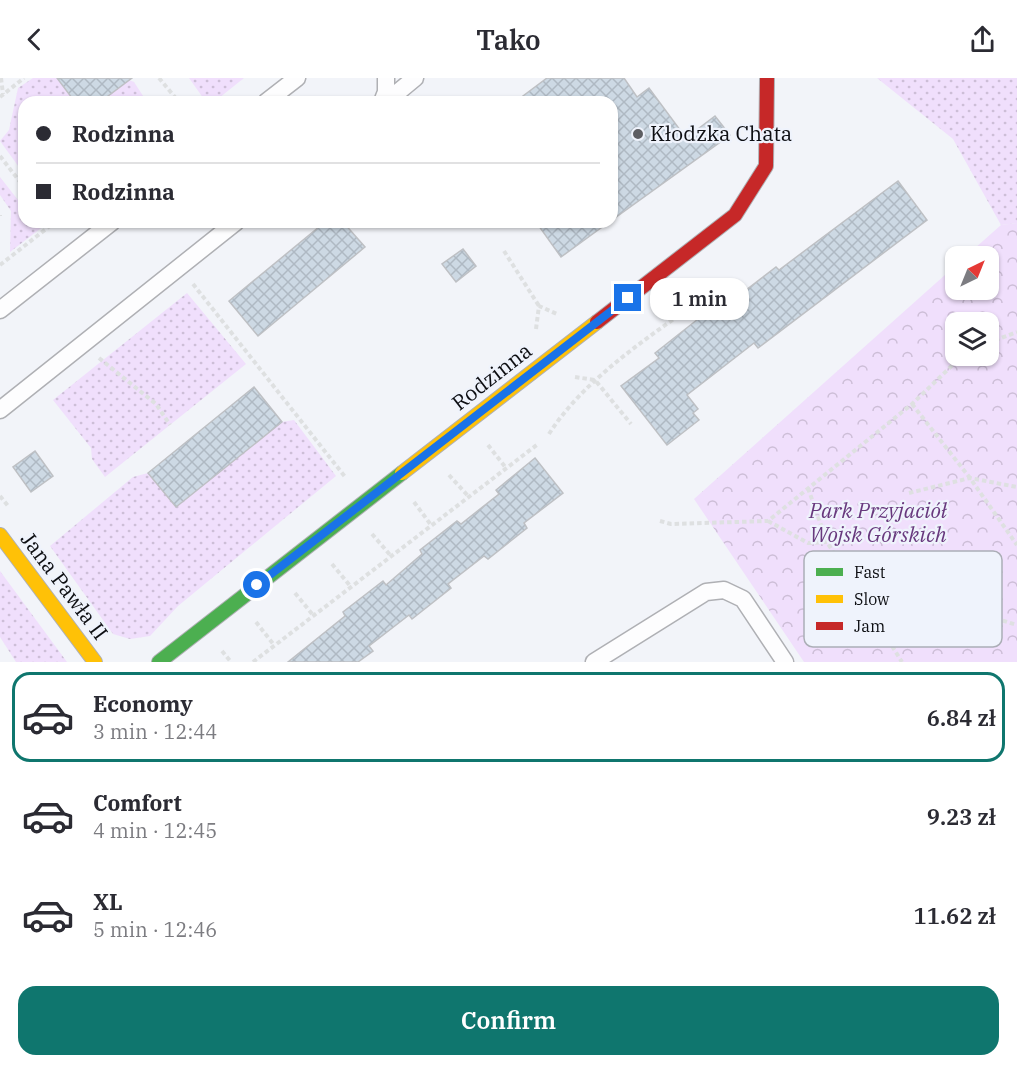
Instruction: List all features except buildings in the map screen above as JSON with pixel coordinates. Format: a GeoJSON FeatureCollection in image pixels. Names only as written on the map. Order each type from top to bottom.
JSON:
{"type":"FeatureCollection","features":[{"type":"Feature","properties":{"kind":"street","name":"Rodzinna"},"geometry":{"type":"LineString","coordinates":[[159,662],[735,215],[766,166],[767,78]]}},
{"type":"Feature","properties":{"kind":"street","name":"Jana Pawła II"},"geometry":{"type":"LineString","coordinates":[[0,535],[95,662]]}},
{"type":"Feature","properties":{"kind":"lane"},"geometry":{"type":"LineString","coordinates":[[274,96],[297,78]]}},
{"type":"Feature","properties":{"kind":"lane"},"geometry":{"type":"LineString","coordinates":[[385,96],[386,78]]}},
{"type":"Feature","properties":{"kind":"lane"},"geometry":{"type":"LineString","coordinates":[[392,96],[415,78]]}},
{"type":"Feature","properties":{"kind":"lane"},"geometry":{"type":"LineString","coordinates":[[0,310],[104,228]]}},
{"type":"Feature","properties":{"kind":"lane"},"geometry":{"type":"LineString","coordinates":[[0,410],[228,228]]}},
{"type":"Feature","properties":{"kind":"lane"},"geometry":{"type":"LineString","coordinates":[[594,662],[706,592],[724,590],[743,599],[785,662]]}},
{"type":"Feature","properties":{"kind":"path"},"geometry":{"type":"LineString","coordinates":[[1,78],[1,96]]}},
{"type":"Feature","properties":{"kind":"path"},"geometry":{"type":"LineString","coordinates":[[1,96],[24,78]]}},
{"type":"Feature","properties":{"kind":"path"},"geometry":{"type":"LineString","coordinates":[[159,78],[174,96]]}},
{"type":"Feature","properties":{"kind":"path"},"geometry":{"type":"LineString","coordinates":[[0,156],[18,179]]}},
{"type":"Feature","properties":{"kind":"path"},"geometry":{"type":"LineString","coordinates":[[0,265],[47,228]]}},
{"type":"Feature","properties":{"kind":"path"},"geometry":{"type":"LineString","coordinates":[[504,251],[539,306]]}},
{"type":"Feature","properties":{"kind":"path"},"geometry":{"type":"LineString","coordinates":[[191,281],[336,465]]}},
{"type":"Feature","properties":{"kind":"path"},"geometry":{"type":"LineString","coordinates":[[549,434],[563,412],[595,380],[727,281]]}},
{"type":"Feature","properties":{"kind":"path"},"geometry":{"type":"LineString","coordinates":[[999,339],[1017,332]]}},
{"type":"Feature","properties":{"kind":"path"},"geometry":{"type":"LineString","coordinates":[[97,356],[156,404],[170,425]]}},
{"type":"Feature","properties":{"kind":"path"},"geometry":{"type":"LineString","coordinates":[[768,521],[912,404],[952,366]]}},
{"type":"Feature","properties":{"kind":"path"},"geometry":{"type":"LineString","coordinates":[[573,377],[595,380],[631,424]]}},
{"type":"Feature","properties":{"kind":"path"},"geometry":{"type":"LineString","coordinates":[[912,404],[970,478],[1017,545]]}},
{"type":"Feature","properties":{"kind":"path"},"geometry":{"type":"LineString","coordinates":[[253,662],[538,444]]}},
{"type":"Feature","properties":{"kind":"path"},"geometry":{"type":"LineString","coordinates":[[909,493],[970,478],[1017,487]]}},
{"type":"Feature","properties":{"kind":"path"},"geometry":{"type":"LineString","coordinates":[[808,488],[832,551]]}},
{"type":"Feature","properties":{"kind":"path"},"geometry":{"type":"LineString","coordinates":[[660,521],[671,524],[768,521],[808,543],[827,542]]}},
{"type":"Feature","properties":{"kind":"path"},"geometry":{"type":"LineString","coordinates":[[1002,620],[1017,625]]}},
{"type":"Feature","properties":{"kind":"path"},"geometry":{"type":"LineString","coordinates":[[893,647],[902,662]]}},
{"type":"Feature","properties":{"kind":"path"},"geometry":{"type":"LineString","coordinates":[[898,655],[907,662]]}},
{"type":"Feature","properties":{"kind":"green space"},"geometry":{"type":"Polygon","coordinates":[[[33,78],[57,78],[70,96],[18,96],[18,166],[0,141],[9,130],[18,88],[33,78]]]}},
{"type":"Feature","properties":{"kind":"green space"},"geometry":{"type":"Polygon","coordinates":[[[189,78],[244,78],[222,96],[202,96],[189,78]]]}},
{"type":"Feature","properties":{"kind":"green space"},"geometry":{"type":"Polygon","coordinates":[[[877,78],[1017,78],[1017,223],[1001,225],[953,139],[877,78]]]}},
{"type":"Feature","properties":{"kind":"green space"},"geometry":{"type":"Polygon","coordinates":[[[129,80],[134,82],[143,96],[108,96],[129,80]]]}},
{"type":"Feature","properties":{"kind":"green space"},"geometry":{"type":"Polygon","coordinates":[[[0,177],[18,200],[18,228],[41,228],[10,252],[11,211],[0,195],[0,177]]]}},
{"type":"Feature","properties":{"kind":"green space","name":"Park Przyjaciół Wojsk Górskich"},"geometry":{"type":"Polygon","coordinates":[[[1017,223],[1017,662],[804,662],[694,499],[945,275],[945,300],[999,300],[999,246],[977,246],[1001,225],[1017,223]]]}},
{"type":"Feature","properties":{"kind":"green space"},"geometry":{"type":"Polygon","coordinates":[[[187,293],[246,364],[105,477],[92,459],[91,448],[53,400],[187,293]]]}},
{"type":"Feature","properties":{"kind":"green space"},"geometry":{"type":"Polygon","coordinates":[[[294,420],[336,476],[178,606],[150,636],[130,639],[113,634],[50,546],[133,477],[282,422],[294,420]]]}},
{"type":"Feature","properties":{"kind":"green space"},"geometry":{"type":"Polygon","coordinates":[[[0,571],[67,662],[16,662],[0,637],[0,571]]]}},
{"type":"Feature","properties":{"kind":"traffic: fast"},"geometry":{"type":"LineString","coordinates":[[159,662],[402,473]]}},
{"type":"Feature","properties":{"kind":"traffic: slow"},"geometry":{"type":"LineString","coordinates":[[402,473],[597,322]]}},
{"type":"Feature","properties":{"kind":"traffic: slow"},"geometry":{"type":"LineString","coordinates":[[0,535],[95,662]]}},
{"type":"Feature","properties":{"kind":"traffic: jam"},"geometry":{"type":"LineString","coordinates":[[597,322],[735,215],[766,166],[767,78]]}},
{"type":"Feature","properties":{"kind":"place","name":"Kłodzka Chata"},"geometry":{"type":"Point","coordinates":[638,134]}},
{"type":"Feature","properties":{"kind":"route"},"geometry":{"type":"LineString","coordinates":[[257,585],[628,298]]}}]}
